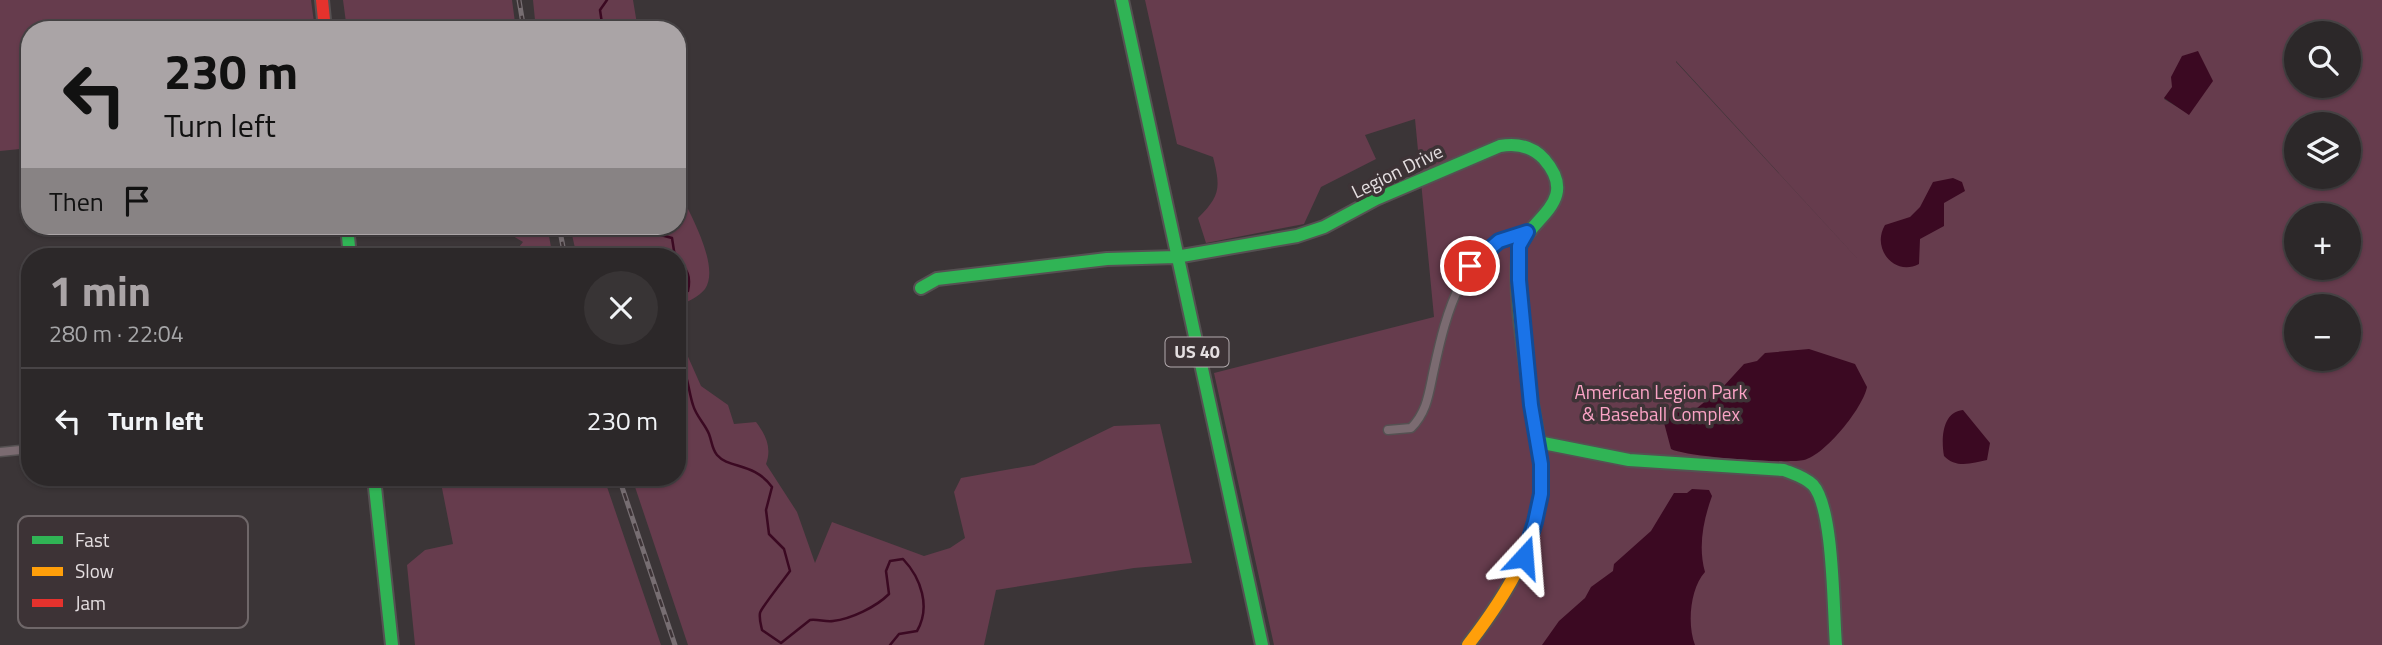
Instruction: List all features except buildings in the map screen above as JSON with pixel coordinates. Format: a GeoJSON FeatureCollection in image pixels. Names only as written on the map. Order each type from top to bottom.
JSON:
{"type":"FeatureCollection","features":[{"type":"Feature","properties":{"kind":"street"},"geometry":{"type":"LineString","coordinates":[[322,0],[324,21]]}},
{"type":"Feature","properties":{"kind":"street","name":"US 40"},"geometry":{"type":"LineString","coordinates":[[1122,0],[1262,645]]}},
{"type":"Feature","properties":{"kind":"street","name":"Legion Drive"},"geometry":{"type":"LineString","coordinates":[[1176,257],[1317,230],[1354,214],[1376,199],[1500,146],[1516,143],[1531,148],[1548,162],[1555,177],[1556,196],[1549,213],[1527,232]]}},
{"type":"Feature","properties":{"kind":"street"},"geometry":{"type":"LineString","coordinates":[[1388,430],[1411,428],[1426,407],[1449,307],[1470,266],[1499,241],[1527,232]]}},
{"type":"Feature","properties":{"kind":"street"},"geometry":{"type":"LineString","coordinates":[[1468,645],[1506,590],[1524,557],[1541,494],[1538,442],[1519,280],[1519,246],[1527,232]]}},
{"type":"Feature","properties":{"kind":"street"},"geometry":{"type":"LineString","coordinates":[[921,288],[937,279],[1031,267],[1107,259],[1147,260],[1176,257]]}},
{"type":"Feature","properties":{"kind":"street"},"geometry":{"type":"LineString","coordinates":[[1538,442],[1581,454],[1668,463],[1784,470],[1801,476],[1814,486],[1826,513],[1836,645]]}},
{"type":"Feature","properties":{"kind":"street"},"geometry":{"type":"LineString","coordinates":[[0,452],[21,450]]}},
{"type":"Feature","properties":{"kind":"street"},"geometry":{"type":"LineString","coordinates":[[375,486],[392,645]]}},
{"type":"Feature","properties":{"kind":"green space"},"geometry":{"type":"Polygon","coordinates":[[[0,0],[311,0],[314,21],[21,21],[21,149],[0,151],[0,0]]]}},
{"type":"Feature","properties":{"kind":"green space"},"geometry":{"type":"Polygon","coordinates":[[[343,0],[512,0],[515,21],[346,21],[343,0]]]}},
{"type":"Feature","properties":{"kind":"green space"},"geometry":{"type":"Polygon","coordinates":[[[533,0],[633,0],[636,21],[535,21],[533,0]]]}},
{"type":"Feature","properties":{"kind":"green space","name":"American Legion Park & Baseball Complex"},"geometry":{"type":"Polygon","coordinates":[[[1145,0],[2382,0],[2382,645],[1274,645],[1214,373],[1434,317],[1415,119],[1365,135],[1376,159],[1321,187],[1304,224],[1206,243],[1198,218],[1211,204],[1217,191],[1213,157],[1177,144],[1145,0]],[[1676,61],[1676,62],[1866,268],[1676,61]],[[2173,87],[2164,99],[2189,114],[2173,87]]]}},
{"type":"Feature","properties":{"kind":"green space"},"geometry":{"type":"Polygon","coordinates":[[[686,205],[706,253],[709,279],[705,289],[686,302],[686,248],[575,248],[572,235],[686,235],[686,205]]]}},
{"type":"Feature","properties":{"kind":"green space"},"geometry":{"type":"Polygon","coordinates":[[[511,235],[549,235],[551,248],[518,248],[523,242],[511,235]]]}},
{"type":"Feature","properties":{"kind":"green space"},"geometry":{"type":"Polygon","coordinates":[[[686,352],[701,386],[728,405],[734,424],[756,422],[763,432],[768,447],[766,464],[797,512],[815,563],[832,522],[924,556],[950,548],[965,538],[954,492],[961,478],[1034,465],[1114,426],[1160,424],[1192,563],[1134,568],[996,590],[984,645],[688,645],[635,486],[686,486],[686,352]]]}},
{"type":"Feature","properties":{"kind":"green space"},"geometry":{"type":"Polygon","coordinates":[[[442,486],[607,486],[661,645],[415,645],[407,565],[425,550],[453,544],[442,486]]]}},
{"type":"Feature","properties":{"kind":"shaded area"},"geometry":{"type":"Polygon","coordinates":[[[2198,51],[2213,81],[2189,115],[2164,98],[2172,87],[2171,77],[2182,56],[2198,51]]]}},
{"type":"Feature","properties":{"kind":"shaded area"},"geometry":{"type":"Polygon","coordinates":[[[1953,178],[1962,182],[1965,191],[1944,203],[1944,226],[1920,239],[1919,264],[1901,267],[1887,258],[1881,243],[1885,225],[1910,217],[1920,207],[1933,182],[1953,178]]]}},
{"type":"Feature","properties":{"kind":"shaded area"},"geometry":{"type":"Polygon","coordinates":[[[1809,349],[1855,364],[1867,387],[1858,407],[1842,430],[1813,456],[1793,461],[1736,459],[1671,449],[1663,419],[1669,410],[1681,413],[1697,408],[1722,388],[1744,364],[1757,361],[1765,353],[1809,349]]]}},
{"type":"Feature","properties":{"kind":"shaded area"},"geometry":{"type":"Polygon","coordinates":[[[1963,410],[1990,443],[1987,460],[1959,464],[1944,456],[1943,435],[1947,421],[1956,412],[1963,410]]]}},
{"type":"Feature","properties":{"kind":"shaded area"},"geometry":{"type":"Polygon","coordinates":[[[1692,489],[1709,490],[1712,496],[1703,534],[1705,572],[1696,587],[1691,607],[1695,645],[1542,645],[1559,621],[1585,598],[1591,587],[1613,571],[1614,564],[1651,531],[1674,493],[1687,493],[1692,489]]]}},
{"type":"Feature","properties":{"kind":"waterway"},"geometry":{"type":"LineString","coordinates":[[602,21],[600,10],[607,0]]}},
{"type":"Feature","properties":{"kind":"waterway"},"geometry":{"type":"LineString","coordinates":[[661,235],[672,238],[674,248]]}},
{"type":"Feature","properties":{"kind":"waterway"},"geometry":{"type":"LineString","coordinates":[[686,270],[689,277],[686,292]]}},
{"type":"Feature","properties":{"kind":"waterway"},"geometry":{"type":"LineString","coordinates":[[686,375],[694,409],[707,430],[717,455],[758,473],[772,487],[766,510],[769,534],[784,549],[790,571],[761,610],[762,630],[781,643],[810,620],[833,621],[863,612],[889,594],[886,571],[890,561],[903,559],[919,584],[923,612],[917,631],[899,634],[890,645]]}},
{"type":"Feature","properties":{"kind":"railway"},"geometry":{"type":"LineString","coordinates":[[519,0],[522,21]]}},
{"type":"Feature","properties":{"kind":"railway"},"geometry":{"type":"LineString","coordinates":[[561,235],[563,248]]}},
{"type":"Feature","properties":{"kind":"railway"},"geometry":{"type":"LineString","coordinates":[[622,486],[675,645]]}},
{"type":"Feature","properties":{"kind":"traffic: fast"},"geometry":{"type":"LineString","coordinates":[[1122,0],[1262,645]]}},
{"type":"Feature","properties":{"kind":"traffic: fast"},"geometry":{"type":"LineString","coordinates":[[921,288],[937,279],[1107,259],[1176,257],[1297,236],[1324,227],[1376,199],[1500,146],[1518,145],[1529,148],[1544,159],[1554,175],[1557,188],[1554,200],[1529,232],[1518,256],[1518,300],[1527,374]]}},
{"type":"Feature","properties":{"kind":"traffic: fast"},"geometry":{"type":"LineString","coordinates":[[348,235],[349,248]]}},
{"type":"Feature","properties":{"kind":"traffic: fast"},"geometry":{"type":"LineString","coordinates":[[1538,442],[1629,460],[1784,470],[1806,480],[1813,485],[1820,497],[1825,515],[1829,537],[1836,645]]}},
{"type":"Feature","properties":{"kind":"traffic: fast"},"geometry":{"type":"LineString","coordinates":[[375,486],[392,645]]}},
{"type":"Feature","properties":{"kind":"traffic: slow"},"geometry":{"type":"LineString","coordinates":[[1468,645],[1508,587],[1529,544],[1536,522],[1541,463],[1527,374]]}},
{"type":"Feature","properties":{"kind":"traffic: jam"},"geometry":{"type":"LineString","coordinates":[[322,0],[324,21]]}},
{"type":"Feature","properties":{"kind":"route"},"geometry":{"type":"LineString","coordinates":[[1470,266],[1499,241],[1527,232],[1519,246],[1519,280],[1531,405],[1541,464],[1541,494],[1524,557]]}}]}
